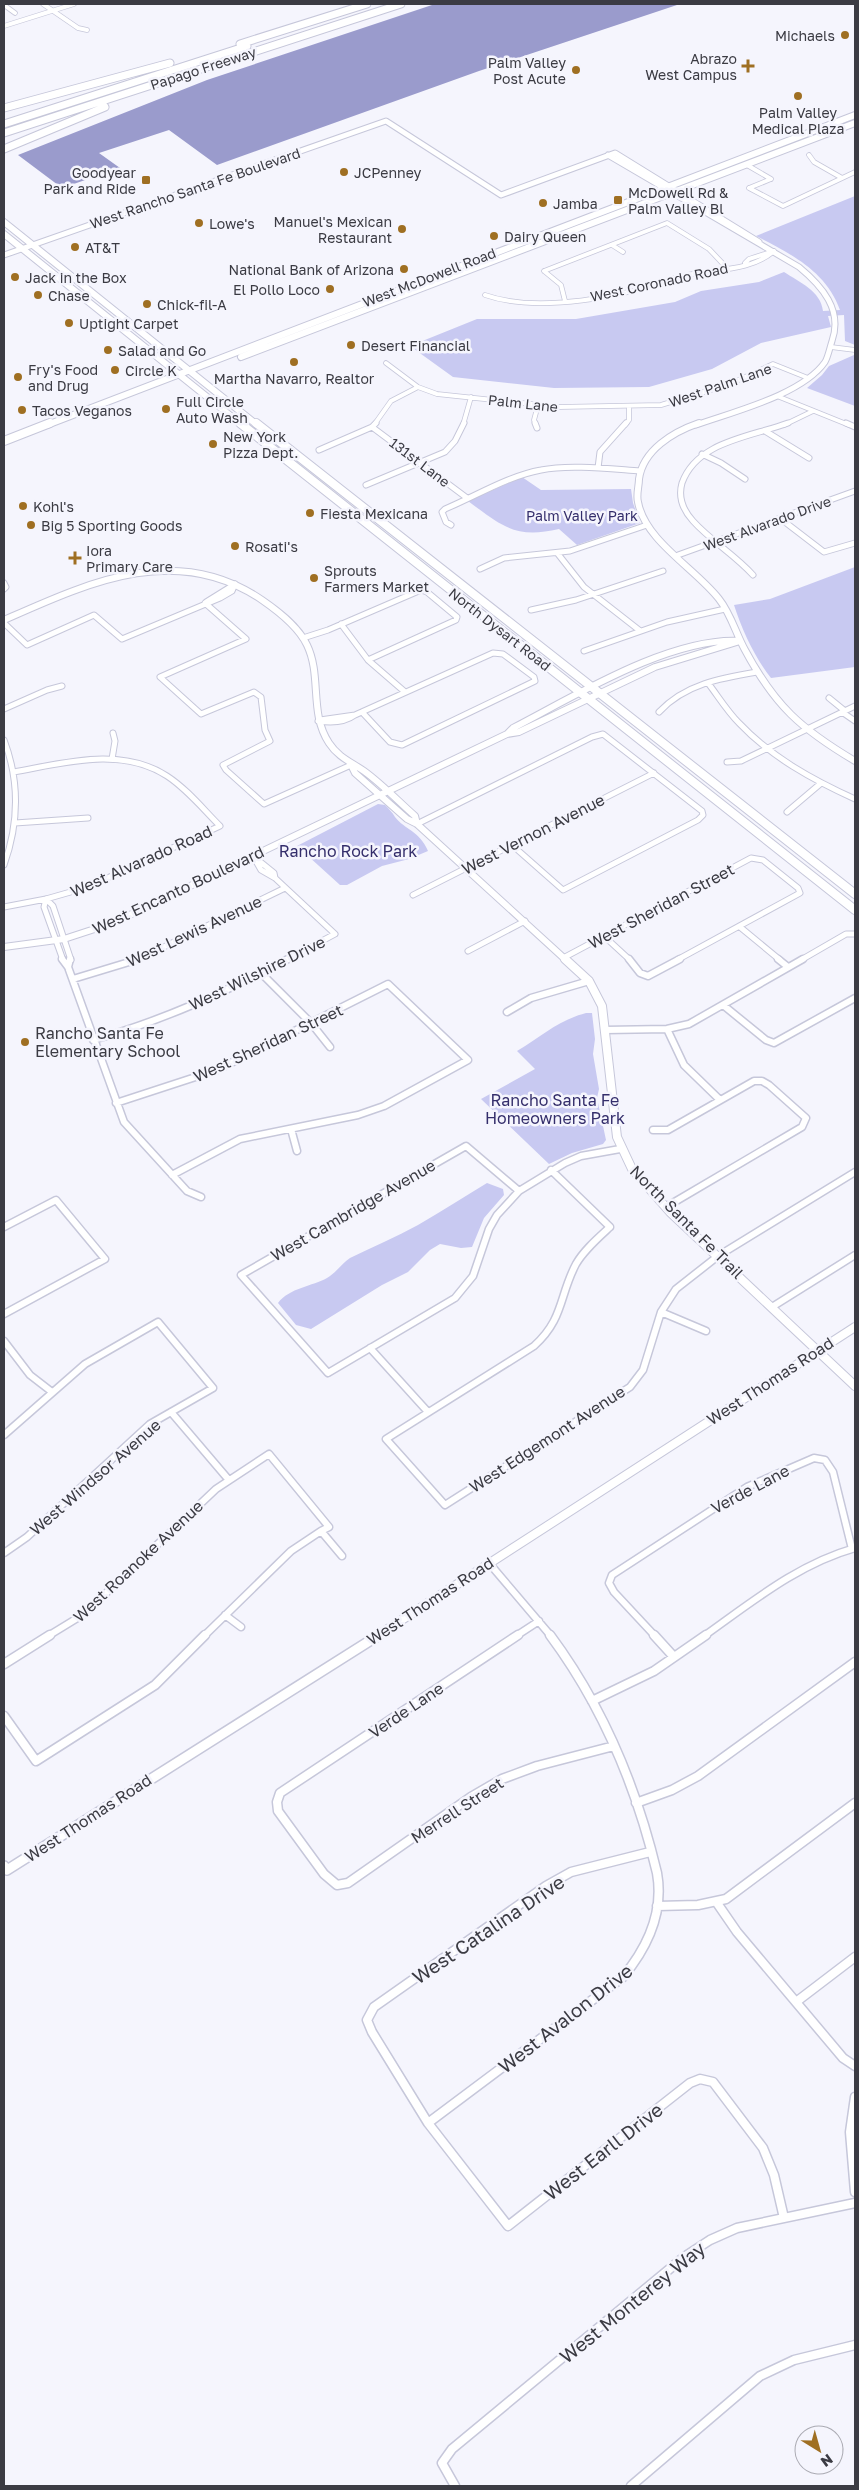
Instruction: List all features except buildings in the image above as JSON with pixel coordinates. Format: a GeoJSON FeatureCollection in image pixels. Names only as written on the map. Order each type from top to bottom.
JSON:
{"type":"FeatureCollection","features":[{"type":"Feature","properties":{"kind":"highway","name":"Papago Freeway"},"geometry":{"type":"LineString","coordinates":[[4,122],[367,4]]}},
{"type":"Feature","properties":{"kind":"highway"},"geometry":{"type":"LineString","coordinates":[[4,122],[377,4]]}},
{"type":"Feature","properties":{"kind":"highway","name":"Papago Freeway"},"geometry":{"type":"LineString","coordinates":[[4,133],[401,4]]}},
{"type":"Feature","properties":{"kind":"highway"},"geometry":{"type":"LineString","coordinates":[[4,108],[233,44],[251,41]]}},
{"type":"Feature","properties":{"kind":"highway"},"geometry":{"type":"LineString","coordinates":[[4,149],[209,66]]}},
{"type":"Feature","properties":{"kind":"main road","name":"West McDowell Road"},"geometry":{"type":"LineString","coordinates":[[4,447],[436,274],[855,115]]}},
{"type":"Feature","properties":{"kind":"main road","name":"West McDowell Road"},"geometry":{"type":"LineString","coordinates":[[190,372],[445,280],[855,123]]}},
{"type":"Feature","properties":{"kind":"main road","name":"North Dysart Road"},"geometry":{"type":"LineString","coordinates":[[4,222],[190,372],[855,894]]}},
{"type":"Feature","properties":{"kind":"main road","name":"North Dysart Road"},"geometry":{"type":"LineString","coordinates":[[4,234],[180,376],[855,910]]}},
{"type":"Feature","properties":{"kind":"main road"},"geometry":{"type":"LineString","coordinates":[[436,274],[445,280]]}},
{"type":"Feature","properties":{"kind":"main road","name":"West McDowell Road"},"geometry":{"type":"LineString","coordinates":[[4,441],[88,412]]}},
{"type":"Feature","properties":{"kind":"street"},"geometry":{"type":"LineString","coordinates":[[43,4],[78,28],[87,30]]}},
{"type":"Feature","properties":{"kind":"street"},"geometry":{"type":"LineString","coordinates":[[4,26],[74,4]]}},
{"type":"Feature","properties":{"kind":"street"},"geometry":{"type":"LineString","coordinates":[[4,5],[15,13]]}},
{"type":"Feature","properties":{"kind":"street","name":"West Rancho Santa Fe Boulevard"},"geometry":{"type":"LineString","coordinates":[[4,255],[386,121],[501,195],[608,156]]}},
{"type":"Feature","properties":{"kind":"street"},"geometry":{"type":"LineString","coordinates":[[608,156],[615,153],[670,186],[675,192],[750,240],[774,251],[814,280],[827,296],[834,313],[836,329],[831,347],[823,362],[808,378],[777,396],[680,431],[649,454],[640,471],[637,482],[637,499],[648,526],[714,592],[725,609],[757,672],[778,704],[805,730],[855,760]]}},
{"type":"Feature","properties":{"kind":"street"},"geometry":{"type":"LineString","coordinates":[[809,155],[814,162],[842,178]]}},
{"type":"Feature","properties":{"kind":"street"},"geometry":{"type":"LineString","coordinates":[[608,156],[663,189],[675,192]]}},
{"type":"Feature","properties":{"kind":"street"},"geometry":{"type":"LineString","coordinates":[[747,165],[771,179],[750,188],[783,206],[855,172]]}},
{"type":"Feature","properties":{"kind":"street"},"geometry":{"type":"LineString","coordinates":[[565,300],[561,285],[544,271],[667,224],[710,249],[727,268]]}},
{"type":"Feature","properties":{"kind":"street"},"geometry":{"type":"LineString","coordinates":[[612,245],[623,252]]}},
{"type":"Feature","properties":{"kind":"street","name":"West Coronado Road"},"geometry":{"type":"LineString","coordinates":[[485,294],[494,300],[512,301],[565,300],[626,292],[686,275],[744,264],[771,256],[774,251]]}},
{"type":"Feature","properties":{"kind":"street"},"geometry":{"type":"LineString","coordinates":[[831,347],[855,350]]}},
{"type":"Feature","properties":{"kind":"street"},"geometry":{"type":"LineString","coordinates":[[319,450],[372,427],[380,419],[390,401],[418,387],[386,363]]}},
{"type":"Feature","properties":{"kind":"street","name":"West Palm Lane"},"geometry":{"type":"LineString","coordinates":[[630,406],[672,402],[730,384],[773,364],[808,378]]}},
{"type":"Feature","properties":{"kind":"street","name":"Palm Lane"},"geometry":{"type":"LineString","coordinates":[[418,387],[436,394],[538,405],[577,407],[630,406]]}},
{"type":"Feature","properties":{"kind":"street"},"geometry":{"type":"LineString","coordinates":[[777,396],[855,427]]}},
{"type":"Feature","properties":{"kind":"street"},"geometry":{"type":"LineString","coordinates":[[366,485],[421,463],[453,446],[467,416],[471,397]]}},
{"type":"Feature","properties":{"kind":"street"},"geometry":{"type":"LineString","coordinates":[[537,428],[534,420],[538,405]]}},
{"type":"Feature","properties":{"kind":"street"},"geometry":{"type":"LineString","coordinates":[[598,468],[600,452],[629,420],[630,406]]}},
{"type":"Feature","properties":{"kind":"street"},"geometry":{"type":"LineString","coordinates":[[753,575],[685,511],[681,499],[681,484],[687,468],[702,454],[719,445],[797,421],[813,411]]}},
{"type":"Feature","properties":{"kind":"street","name":"131st Lane"},"geometry":{"type":"LineString","coordinates":[[372,427],[467,498]]}},
{"type":"Feature","properties":{"kind":"street"},"geometry":{"type":"LineString","coordinates":[[765,431],[783,444],[809,458]]}},
{"type":"Feature","properties":{"kind":"street"},"geometry":{"type":"LineString","coordinates":[[702,454],[721,463],[746,480]]}},
{"type":"Feature","properties":{"kind":"street"},"geometry":{"type":"LineString","coordinates":[[450,526],[442,512],[467,498],[527,472],[543,469],[598,468],[640,471]]}},
{"type":"Feature","properties":{"kind":"street","name":"West Alvarado Drive"},"geometry":{"type":"LineString","coordinates":[[678,555],[855,491]]}},
{"type":"Feature","properties":{"kind":"street"},"geometry":{"type":"LineString","coordinates":[[781,519],[824,552],[855,543]]}},
{"type":"Feature","properties":{"kind":"street"},"geometry":{"type":"LineString","coordinates":[[480,569],[503,557],[558,554],[621,531],[648,526]]}},
{"type":"Feature","properties":{"kind":"street"},"geometry":{"type":"LineString","coordinates":[[558,554],[571,576],[639,630]]}},
{"type":"Feature","properties":{"kind":"street","name":"North Santa Fe Trail"},"geometry":{"type":"LineString","coordinates":[[4,621],[96,582],[129,574],[184,572],[210,576],[235,584],[262,599],[291,624],[303,638],[312,661],[318,721],[329,743],[351,765],[355,773],[384,793],[407,819],[417,824],[566,957],[589,981],[602,1006],[611,1095],[620,1149],[635,1174],[666,1207],[855,1386]]}},
{"type":"Feature","properties":{"kind":"street"},"geometry":{"type":"LineString","coordinates":[[531,610],[559,604],[663,572]]}},
{"type":"Feature","properties":{"kind":"street"},"geometry":{"type":"LineString","coordinates":[[4,621],[27,645],[94,615],[122,640],[224,596],[232,591],[235,584]]}},
{"type":"Feature","properties":{"kind":"street"},"geometry":{"type":"LineString","coordinates":[[303,638],[420,590],[427,592],[457,617],[456,620],[368,660]]}},
{"type":"Feature","properties":{"kind":"street"},"geometry":{"type":"LineString","coordinates":[[205,603],[246,639],[160,677],[201,714],[254,692],[261,697],[264,730],[270,741],[223,765],[257,800],[264,804],[351,765]]}},
{"type":"Feature","properties":{"kind":"street"},"geometry":{"type":"LineString","coordinates":[[584,651],[639,630],[725,609]]}},
{"type":"Feature","properties":{"kind":"street"},"geometry":{"type":"LineString","coordinates":[[341,624],[368,660],[405,692]]}},
{"type":"Feature","properties":{"kind":"street","name":"West Encanto Boulevard"},"geometry":{"type":"LineString","coordinates":[[4,947],[64,939],[122,919],[507,734],[512,728],[596,691],[636,667],[680,650],[731,638],[740,641]]}},
{"type":"Feature","properties":{"kind":"street"},"geometry":{"type":"LineString","coordinates":[[318,721],[330,723],[350,719],[355,715],[405,692],[499,652],[534,678],[534,681],[402,745],[395,745],[390,742],[362,712]]}},
{"type":"Feature","properties":{"kind":"street"},"geometry":{"type":"LineString","coordinates":[[659,712],[677,696],[708,683],[733,675],[757,672]]}},
{"type":"Feature","properties":{"kind":"street"},"geometry":{"type":"LineString","coordinates":[[708,683],[738,722],[768,748],[798,771],[820,784],[855,799]]}},
{"type":"Feature","properties":{"kind":"street"},"geometry":{"type":"LineString","coordinates":[[4,709],[47,690],[62,686]]}},
{"type":"Feature","properties":{"kind":"street"},"geometry":{"type":"LineString","coordinates":[[829,698],[855,721]]}},
{"type":"Feature","properties":{"kind":"street"},"geometry":{"type":"LineString","coordinates":[[727,762],[741,760],[855,706]]}},
{"type":"Feature","properties":{"kind":"street"},"geometry":{"type":"LineString","coordinates":[[14,772],[88,760],[112,759],[115,741],[113,734]]}},
{"type":"Feature","properties":{"kind":"street"},"geometry":{"type":"LineString","coordinates":[[417,824],[592,737],[603,734],[702,811],[703,815],[698,820],[563,890],[512,845]]}},
{"type":"Feature","properties":{"kind":"street"},"geometry":{"type":"LineString","coordinates":[[4,740],[14,772],[16,799],[14,823],[4,865]]}},
{"type":"Feature","properties":{"kind":"street","name":"West Alvarado Road"},"geometry":{"type":"LineString","coordinates":[[4,907],[46,899],[99,883],[220,826],[175,782],[161,772],[147,765],[112,759]]}},
{"type":"Feature","properties":{"kind":"street","name":"West Vernon Avenue"},"geometry":{"type":"LineString","coordinates":[[412,895],[654,773]]}},
{"type":"Feature","properties":{"kind":"street"},"geometry":{"type":"LineString","coordinates":[[788,812],[820,784]]}},
{"type":"Feature","properties":{"kind":"street"},"geometry":{"type":"LineString","coordinates":[[14,823],[88,818]]}},
{"type":"Feature","properties":{"kind":"street"},"geometry":{"type":"LineString","coordinates":[[253,856],[255,863],[268,876],[275,878],[285,888]]}},
{"type":"Feature","properties":{"kind":"street","name":"West Sheridan Street"},"geometry":{"type":"LineString","coordinates":[[566,957],[751,858],[757,857],[798,888],[800,892],[740,927]]}},
{"type":"Feature","properties":{"kind":"street","name":"West Wilshire Drive"},"geometry":{"type":"LineString","coordinates":[[94,1040],[166,1017],[261,973],[335,934],[285,888]]}},
{"type":"Feature","properties":{"kind":"street","name":"West Lewis Avenue"},"geometry":{"type":"LineString","coordinates":[[73,979],[141,958],[285,888]]}},
{"type":"Feature","properties":{"kind":"street"},"geometry":{"type":"LineString","coordinates":[[46,899],[52,906],[72,961],[68,967]]}},
{"type":"Feature","properties":{"kind":"street"},"geometry":{"type":"LineString","coordinates":[[46,899],[44,907],[63,961],[73,979],[124,1122],[187,1191],[201,1197]]}},
{"type":"Feature","properties":{"kind":"street"},"geometry":{"type":"LineString","coordinates":[[468,951],[525,921]]}},
{"type":"Feature","properties":{"kind":"street"},"geometry":{"type":"LineString","coordinates":[[605,937],[628,958],[640,973],[648,976],[740,927],[788,967]]}},
{"type":"Feature","properties":{"kind":"street"},"geometry":{"type":"LineString","coordinates":[[605,1030],[667,1029],[689,1024],[846,934],[855,934]]}},
{"type":"Feature","properties":{"kind":"street"},"geometry":{"type":"LineString","coordinates":[[261,973],[311,1023],[330,1047]]}},
{"type":"Feature","properties":{"kind":"street"},"geometry":{"type":"LineString","coordinates":[[506,1012],[531,998],[589,981]]}},
{"type":"Feature","properties":{"kind":"street","name":"West Sheridan Street"},"geometry":{"type":"LineString","coordinates":[[116,1103],[217,1070],[388,984],[468,1060],[384,1106],[358,1115],[290,1129]]}},
{"type":"Feature","properties":{"kind":"street"},"geometry":{"type":"LineString","coordinates":[[723,1004],[766,1040],[774,1043],[855,998]]}},
{"type":"Feature","properties":{"kind":"street"},"geometry":{"type":"LineString","coordinates":[[667,1029],[684,1065],[720,1100]]}},
{"type":"Feature","properties":{"kind":"street"},"geometry":{"type":"LineString","coordinates":[[653,1130],[668,1130],[754,1081],[762,1081],[806,1118],[806,1122],[666,1207]]}},
{"type":"Feature","properties":{"kind":"street"},"geometry":{"type":"LineString","coordinates":[[172,1175],[240,1139],[290,1129],[297,1151]]}},
{"type":"Feature","properties":{"kind":"street","name":"West Cambridge Avenue"},"geometry":{"type":"LineString","coordinates":[[370,1348],[328,1373],[241,1274],[466,1146],[519,1191]]}},
{"type":"Feature","properties":{"kind":"street"},"geometry":{"type":"LineString","coordinates":[[551,1170],[610,1227],[591,1245],[578,1262],[556,1323],[545,1338],[428,1412],[370,1348],[455,1298],[467,1286],[473,1276],[489,1229],[497,1215],[519,1191],[551,1170],[581,1156],[620,1149]]}},
{"type":"Feature","properties":{"kind":"street","name":"West Edgemont Avenue"},"geometry":{"type":"LineString","coordinates":[[428,1412],[386,1439],[444,1505],[630,1387],[643,1370],[661,1312],[676,1289],[718,1256],[855,1172]]}},
{"type":"Feature","properties":{"kind":"street"},"geometry":{"type":"LineString","coordinates":[[4,1227],[56,1200],[105,1259],[4,1314]]}},
{"type":"Feature","properties":{"kind":"street"},"geometry":{"type":"LineString","coordinates":[[772,1307],[855,1255]]}},
{"type":"Feature","properties":{"kind":"street"},"geometry":{"type":"LineString","coordinates":[[661,1312],[706,1331]]}},
{"type":"Feature","properties":{"kind":"street","name":"West Windsor Avenue"},"geometry":{"type":"LineString","coordinates":[[4,1553],[20,1542],[80,1490],[150,1424],[213,1388],[158,1322],[84,1364],[52,1392]]}},
{"type":"Feature","properties":{"kind":"street","name":"West Thomas Road"},"geometry":{"type":"LineString","coordinates":[[5,1870],[489,1563],[855,1327]]}},
{"type":"Feature","properties":{"kind":"street"},"geometry":{"type":"LineString","coordinates":[[4,1341],[30,1375],[52,1392],[4,1436]]}},
{"type":"Feature","properties":{"kind":"street"},"geometry":{"type":"LineString","coordinates":[[171,1412],[228,1479]]}},
{"type":"Feature","properties":{"kind":"street","name":"West Roanoke Avenue"},"geometry":{"type":"LineString","coordinates":[[4,1664],[84,1614],[228,1479],[269,1454],[329,1527],[321,1531]]}},
{"type":"Feature","properties":{"kind":"street","name":"Verde Lane"},"geometry":{"type":"LineString","coordinates":[[674,1657],[614,1592],[609,1583],[612,1575],[747,1487],[814,1458],[825,1460],[833,1472],[854,1549]]}},
{"type":"Feature","properties":{"kind":"street"},"geometry":{"type":"LineString","coordinates":[[4,1716],[36,1761],[155,1685],[291,1551],[321,1531],[342,1556]]}},
{"type":"Feature","properties":{"kind":"street"},"geometry":{"type":"LineString","coordinates":[[592,1701],[636,1682],[798,1569],[812,1562],[854,1549]]}},
{"type":"Feature","properties":{"kind":"street","name":"West Avalon Drive"},"geometry":{"type":"LineString","coordinates":[[428,2123],[623,1977],[640,1958],[651,1934],[657,1906],[659,1887],[636,1803],[614,1746],[592,1701],[540,1621],[489,1563]]}},
{"type":"Feature","properties":{"kind":"street"},"geometry":{"type":"LineString","coordinates":[[225,1615],[241,1628]]}},
{"type":"Feature","properties":{"kind":"street","name":"Verde Lane"},"geometry":{"type":"LineString","coordinates":[[337,1885],[324,1874],[278,1811],[277,1802],[280,1793],[540,1621]]}},
{"type":"Feature","properties":{"kind":"street"},"geometry":{"type":"LineString","coordinates":[[636,1803],[672,1790],[698,1776],[855,1662]]}},
{"type":"Feature","properties":{"kind":"street","name":"Merrell Street"},"geometry":{"type":"LineString","coordinates":[[337,1885],[348,1883],[471,1798],[502,1779],[538,1766],[614,1746]]}},
{"type":"Feature","properties":{"kind":"street"},"geometry":{"type":"LineString","coordinates":[[657,1906],[716,1902],[726,1899],[855,1803]]}},
{"type":"Feature","properties":{"kind":"street","name":"West Catalina Drive"},"geometry":{"type":"LineString","coordinates":[[428,2123],[372,2032],[367,2020],[374,2007],[546,1886],[571,1872],[650,1852]]}},
{"type":"Feature","properties":{"kind":"street"},"geometry":{"type":"LineString","coordinates":[[716,1902],[737,1932],[843,2058],[855,2066]]}},
{"type":"Feature","properties":{"kind":"street"},"geometry":{"type":"LineString","coordinates":[[796,2002],[855,1957]]}},
{"type":"Feature","properties":{"kind":"street","name":"West Earll Drive"},"geometry":{"type":"LineString","coordinates":[[428,2123],[508,2226],[690,2083],[700,2079],[713,2082],[763,2148],[774,2175],[784,2218]]}},
{"type":"Feature","properties":{"kind":"street"},"geometry":{"type":"LineString","coordinates":[[855,2097],[853,2140],[855,2192]]}},
{"type":"Feature","properties":{"kind":"street","name":"West Monterey Way"},"geometry":{"type":"LineString","coordinates":[[455,2486],[442,2463],[452,2449],[684,2257],[710,2240],[737,2228],[855,2203]]}},
{"type":"Feature","properties":{"kind":"street"},"geometry":{"type":"LineString","coordinates":[[631,2486],[760,2376],[779,2364],[800,2356],[855,2345]]}},
{"type":"Feature","properties":{"kind":"green space"},"geometry":{"type":"Polygon","coordinates":[[[855,196],[855,345],[845,341],[844,315],[828,316],[831,327],[761,343],[712,369],[649,387],[554,388],[453,377],[410,346],[477,319],[576,319],[675,302],[701,291],[759,282],[784,272],[814,293],[823,311],[840,310],[834,296],[826,285],[806,265],[756,236],[855,196]]]}},
{"type":"Feature","properties":{"kind":"green space"},"geometry":{"type":"Polygon","coordinates":[[[855,352],[855,406],[807,388],[829,366],[854,355],[855,352]]]}},
{"type":"Feature","properties":{"kind":"green space","name":"Palm Valley Park"},"geometry":{"type":"Polygon","coordinates":[[[522,477],[541,490],[631,489],[633,503],[640,523],[577,545],[559,529],[531,532],[510,528],[490,517],[468,501],[522,477]]]}},
{"type":"Feature","properties":{"kind":"green space"},"geometry":{"type":"Polygon","coordinates":[[[855,567],[855,667],[771,678],[750,643],[734,605],[770,599],[855,567]]]}},
{"type":"Feature","properties":{"kind":"green space","name":"Rancho Rock Park"},"geometry":{"type":"Polygon","coordinates":[[[378,804],[385,805],[399,821],[416,834],[428,851],[409,859],[382,866],[347,885],[340,885],[297,846],[378,804]]]}},
{"type":"Feature","properties":{"kind":"green space","name":"Rancho Santa Fe Homeowners Park"},"geometry":{"type":"Polygon","coordinates":[[[586,1013],[592,1013],[595,1039],[593,1054],[599,1089],[597,1098],[606,1140],[603,1144],[572,1153],[549,1164],[481,1099],[535,1069],[517,1051],[566,1020],[586,1013]]]}},
{"type":"Feature","properties":{"kind":"green space"},"geometry":{"type":"Polygon","coordinates":[[[487,1183],[503,1189],[504,1195],[484,1218],[472,1247],[461,1248],[440,1244],[430,1250],[408,1272],[382,1285],[311,1329],[296,1325],[278,1303],[288,1294],[327,1278],[350,1258],[418,1225],[487,1183]]]}},
{"type":"Feature","properties":{"kind":"shaded area"},"geometry":{"type":"Polygon","coordinates":[[[435,4],[680,4],[479,71],[217,165],[169,130],[99,153],[120,168],[62,188],[18,155],[207,80],[435,4]]]}},
{"type":"Feature","properties":{"kind":"place","name":"Michaels"},"geometry":{"type":"Point","coordinates":[845,35]}},
{"type":"Feature","properties":{"kind":"place","name":"Abrazo West Campus"},"geometry":{"type":"Point","coordinates":[748,66]}},
{"type":"Feature","properties":{"kind":"place","name":"Palm Valley Post Acute"},"geometry":{"type":"Point","coordinates":[576,70]}},
{"type":"Feature","properties":{"kind":"place","name":"Palm Valley Medical Plaza"},"geometry":{"type":"Point","coordinates":[798,96]}},
{"type":"Feature","properties":{"kind":"place","name":"JCPenney"},"geometry":{"type":"Point","coordinates":[344,172]}},
{"type":"Feature","properties":{"kind":"place","name":"Goodyear Park and Ride"},"geometry":{"type":"Point","coordinates":[146,180]}},
{"type":"Feature","properties":{"kind":"place","name":"McDowell Rd & Palm Valley Bl"},"geometry":{"type":"Point","coordinates":[618,200]}},
{"type":"Feature","properties":{"kind":"place","name":"Jamba"},"geometry":{"type":"Point","coordinates":[543,203]}},
{"type":"Feature","properties":{"kind":"place","name":"Lowe's"},"geometry":{"type":"Point","coordinates":[199,223]}},
{"type":"Feature","properties":{"kind":"place","name":"Manuel's Mexican Restaurant"},"geometry":{"type":"Point","coordinates":[402,229]}},
{"type":"Feature","properties":{"kind":"place","name":"Dairy Queen"},"geometry":{"type":"Point","coordinates":[494,236]}},
{"type":"Feature","properties":{"kind":"place","name":"AT&T"},"geometry":{"type":"Point","coordinates":[75,247]}},
{"type":"Feature","properties":{"kind":"place","name":"National Bank of Arizona"},"geometry":{"type":"Point","coordinates":[404,269]}},
{"type":"Feature","properties":{"kind":"place","name":"Jack in the Box"},"geometry":{"type":"Point","coordinates":[15,277]}},
{"type":"Feature","properties":{"kind":"place","name":"El Pollo Loco"},"geometry":{"type":"Point","coordinates":[330,289]}},
{"type":"Feature","properties":{"kind":"place","name":"Chase"},"geometry":{"type":"Point","coordinates":[38,295]}},
{"type":"Feature","properties":{"kind":"place","name":"Chick-fil-A"},"geometry":{"type":"Point","coordinates":[147,304]}},
{"type":"Feature","properties":{"kind":"place","name":"Uptight Carpet"},"geometry":{"type":"Point","coordinates":[69,323]}},
{"type":"Feature","properties":{"kind":"place","name":"Desert Financial"},"geometry":{"type":"Point","coordinates":[351,345]}},
{"type":"Feature","properties":{"kind":"place","name":"Salad and Go"},"geometry":{"type":"Point","coordinates":[108,350]}},
{"type":"Feature","properties":{"kind":"place","name":"Martha Navarro, Realtor"},"geometry":{"type":"Point","coordinates":[294,362]}},
{"type":"Feature","properties":{"kind":"place","name":"Circle K"},"geometry":{"type":"Point","coordinates":[115,370]}},
{"type":"Feature","properties":{"kind":"place","name":"Fry's Food and Drug"},"geometry":{"type":"Point","coordinates":[18,377]}},
{"type":"Feature","properties":{"kind":"place","name":"Full Circle Auto Wash"},"geometry":{"type":"Point","coordinates":[166,409]}},
{"type":"Feature","properties":{"kind":"place","name":"Tacos Veganos"},"geometry":{"type":"Point","coordinates":[22,410]}},
{"type":"Feature","properties":{"kind":"place","name":"New York Pizza Dept."},"geometry":{"type":"Point","coordinates":[213,444]}},
{"type":"Feature","properties":{"kind":"place","name":"Kohl's"},"geometry":{"type":"Point","coordinates":[23,506]}},
{"type":"Feature","properties":{"kind":"place","name":"Fiesta Mexicana"},"geometry":{"type":"Point","coordinates":[310,513]}},
{"type":"Feature","properties":{"kind":"place","name":"Big 5 Sporting Goods"},"geometry":{"type":"Point","coordinates":[31,525]}},
{"type":"Feature","properties":{"kind":"place","name":"Rosati's"},"geometry":{"type":"Point","coordinates":[235,546]}},
{"type":"Feature","properties":{"kind":"place","name":"Iora Primary Care"},"geometry":{"type":"Point","coordinates":[75,558]}},
{"type":"Feature","properties":{"kind":"place","name":"Sprouts Farmers Market"},"geometry":{"type":"Point","coordinates":[314,578]}},
{"type":"Feature","properties":{"kind":"place","name":"Rancho Santa Fe Elementary School"},"geometry":{"type":"Point","coordinates":[25,1042]}}]}
